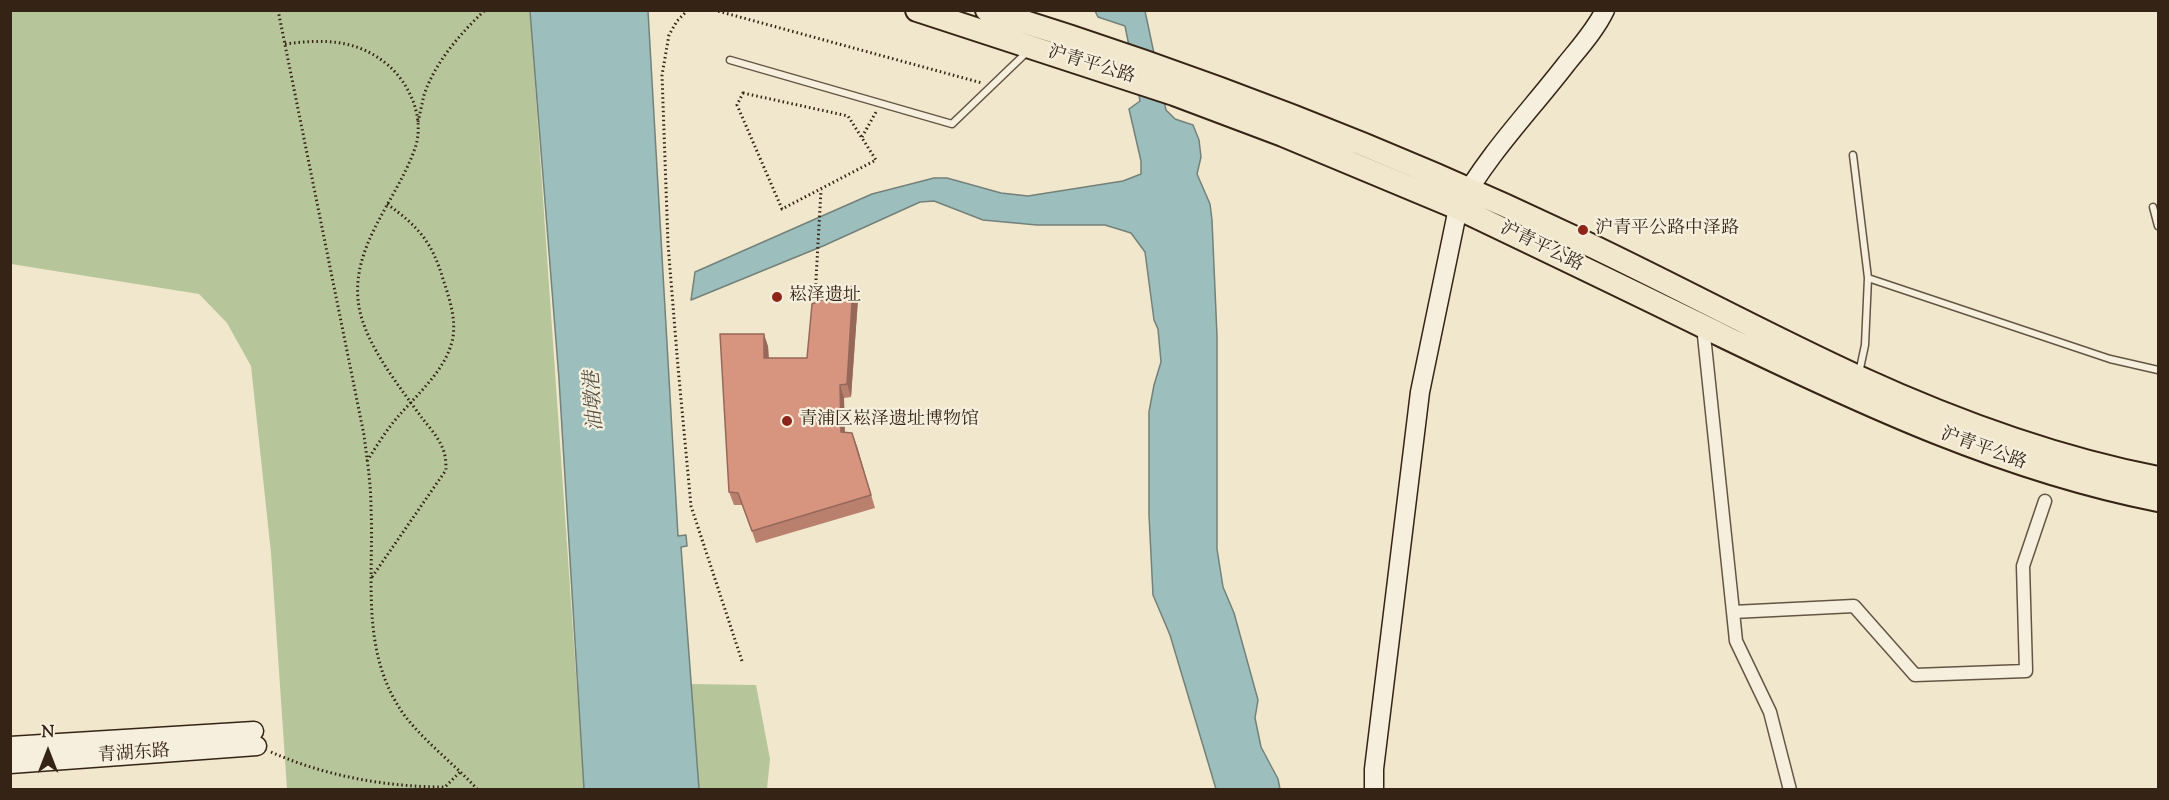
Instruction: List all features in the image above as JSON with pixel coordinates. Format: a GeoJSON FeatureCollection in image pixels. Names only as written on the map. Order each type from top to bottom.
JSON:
{"type":"FeatureCollection","features":[{"type":"Feature","properties":{"kind":"highway","name":"沪青平公路"},"geometry":{"type":"LineString","coordinates":[[916,10],[1134,79],[1283,135],[1458,208],[1847,396],[1936,433],[2028,466],[2158,500]]}},
{"type":"Feature","properties":{"kind":"highway","name":"沪青平公路"},"geometry":{"type":"LineString","coordinates":[[987,10],[1167,69],[1469,188],[1858,377],[1946,414],[2036,447],[2158,478]]}},
{"type":"Feature","properties":{"kind":"street"},"geometry":{"type":"LineString","coordinates":[[1374,789],[1420,392],[1458,208],[1469,188],[1577,51],[1605,10]]}},
{"type":"Feature","properties":{"kind":"street"},"geometry":{"type":"LineString","coordinates":[[1703,326],[1736,641],[1770,712],[1790,789]]}},
{"type":"Feature","properties":{"kind":"street"},"geometry":{"type":"LineString","coordinates":[[1733,612],[1854,606],[1915,675],[2026,672],[2023,566],[2045,501]]}},
{"type":"Feature","properties":{"kind":"street","name":"青湖东路"},"geometry":{"type":"LineString","coordinates":[[10,746],[255,738]]}},
{"type":"Feature","properties":{"kind":"street","name":"青湖东路"},"geometry":{"type":"LineString","coordinates":[[10,764],[255,738]]}},
{"type":"Feature","properties":{"kind":"lane"},"geometry":{"type":"LineString","coordinates":[[730,60],[952,124],[1032,48]]}},
{"type":"Feature","properties":{"kind":"lane"},"geometry":{"type":"LineString","coordinates":[[1853,155],[1868,278],[1865,345],[1858,377]]}},
{"type":"Feature","properties":{"kind":"lane"},"geometry":{"type":"LineString","coordinates":[[2153,207],[2158,226]]}},
{"type":"Feature","properties":{"kind":"lane"},"geometry":{"type":"LineString","coordinates":[[1868,278],[2110,359],[2158,370]]}},
{"type":"Feature","properties":{"kind":"path"},"geometry":{"type":"LineString","coordinates":[[278,10],[364,435],[371,506],[373,639],[382,671],[397,704],[422,734],[478,789]]}},
{"type":"Feature","properties":{"kind":"path"},"geometry":{"type":"LineString","coordinates":[[371,579],[446,470],[444,453],[437,439],[372,341],[359,310],[357,288],[362,261],[372,231],[415,150],[425,93],[442,60],[464,31],[485,10]]}},
{"type":"Feature","properties":{"kind":"path"},"geometry":{"type":"LineString","coordinates":[[688,10],[677,21],[669,35],[662,75],[668,244],[678,366],[691,506],[742,661]]}},
{"type":"Feature","properties":{"kind":"path"},"geometry":{"type":"LineString","coordinates":[[714,10],[992,86]]}},
{"type":"Feature","properties":{"kind":"path"},"geometry":{"type":"LineString","coordinates":[[285,44],[318,39],[353,45],[379,57],[400,75],[413,97],[418,124]]}},
{"type":"Feature","properties":{"kind":"path"},"geometry":{"type":"LineString","coordinates":[[743,93],[849,116],[862,137],[876,160],[782,209],[737,105],[743,93]]}},
{"type":"Feature","properties":{"kind":"path"},"geometry":{"type":"LineString","coordinates":[[862,137],[881,103]]}},
{"type":"Feature","properties":{"kind":"path"},"geometry":{"type":"LineString","coordinates":[[814,298],[822,190]]}},
{"type":"Feature","properties":{"kind":"path"},"geometry":{"type":"LineString","coordinates":[[367,462],[394,420],[430,381],[446,356],[453,338],[453,316],[438,262],[427,241],[410,221],[387,204]]}},
{"type":"Feature","properties":{"kind":"path"},"geometry":{"type":"LineString","coordinates":[[255,738],[303,766],[365,780],[423,787],[445,787],[461,771]]}},
{"type":"Feature","properties":{"kind":"green space"},"geometry":{"type":"Polygon","coordinates":[[[10,11],[530,11],[584,789],[287,789],[271,553],[251,366],[227,323],[199,294],[11,264],[10,11]]]}},
{"type":"Feature","properties":{"kind":"green space"},"geometry":{"type":"Polygon","coordinates":[[[691,684],[756,685],[770,759],[767,789],[699,789],[691,684]]]}},
{"type":"Feature","properties":{"kind":"water","name":"油墩港"},"geometry":{"type":"Polygon","coordinates":[[[530,11],[648,11],[678,536],[686,535],[687,546],[681,547],[699,789],[584,789],[559,379],[530,11]]]}},
{"type":"Feature","properties":{"kind":"water"},"geometry":{"type":"Polygon","coordinates":[[[1095,11],[1145,11],[1166,110],[1175,119],[1193,125],[1199,140],[1201,157],[1197,174],[1210,204],[1212,220],[1217,336],[1217,549],[1223,587],[1234,613],[1258,700],[1255,718],[1261,747],[1278,779],[1280,789],[1216,789],[1170,635],[1153,595],[1149,515],[1149,412],[1161,362],[1145,252],[1131,233],[1105,225],[1037,225],[983,220],[934,201],[920,202],[823,246],[691,300],[695,272],[872,194],[934,178],[947,178],[1001,193],[1028,196],[1123,181],[1141,174],[1141,161],[1129,109],[1140,101],[1125,26],[1098,17],[1095,11]]]}},
{"type":"Feature","properties":{"kind":"building","name":"青浦区崧泽遗址博物馆"},"geometry":{"type":"Polygon","coordinates":[[[853,286],[847,384],[840,385],[841,432],[852,433],[871,495],[752,531],[738,493],[729,492],[720,334],[764,334],[764,358],[807,358],[812,304],[853,286]]]}},
{"type":"Feature","properties":{"kind":"place","name":"沪青平公路中泽路"},"geometry":{"type":"Point","coordinates":[1583,230]}},
{"type":"Feature","properties":{"kind":"place","name":"崧泽遗址"},"geometry":{"type":"Point","coordinates":[777,297]}},
{"type":"Feature","properties":{"kind":"place","name":"青浦区崧泽遗址博物馆"},"geometry":{"type":"Point","coordinates":[787,421]}}]}
